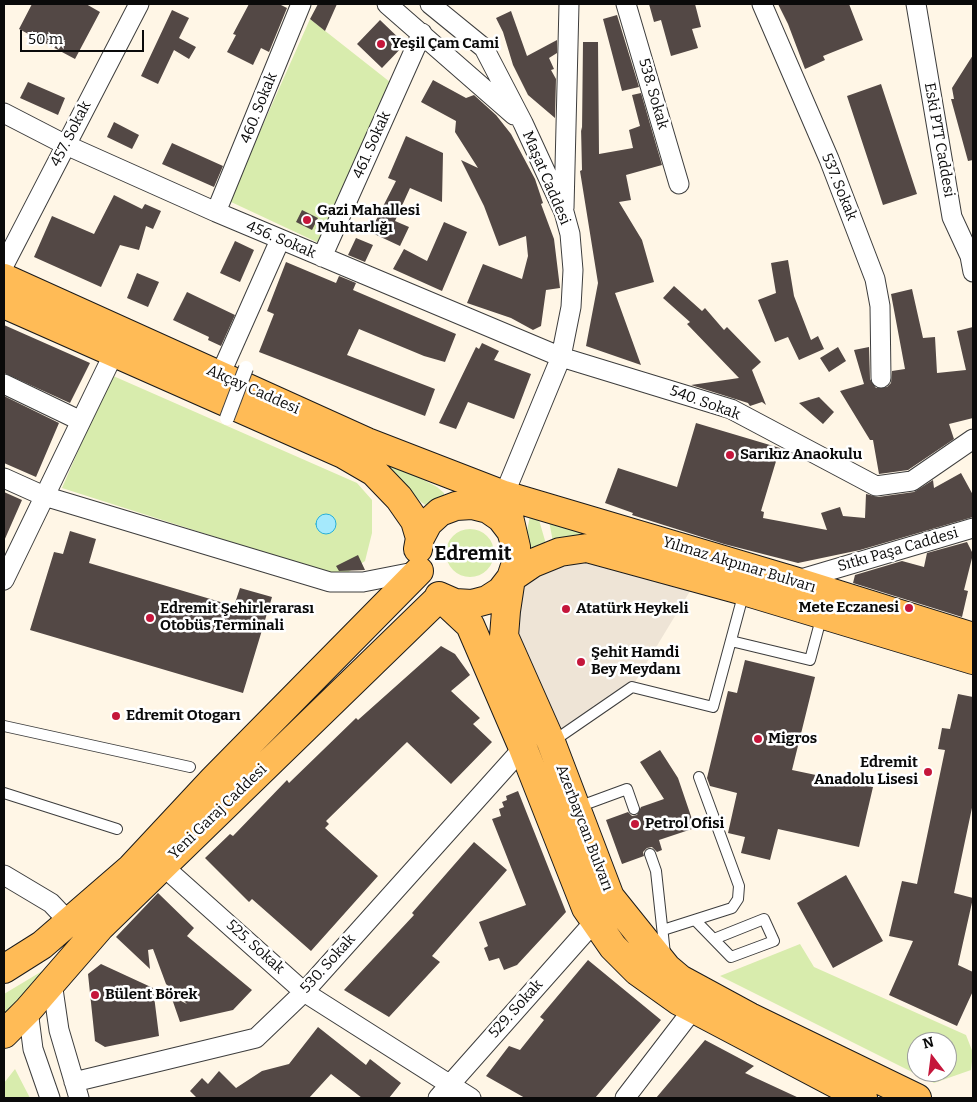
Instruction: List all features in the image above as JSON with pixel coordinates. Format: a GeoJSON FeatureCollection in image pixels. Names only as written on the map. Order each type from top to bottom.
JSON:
{"type":"FeatureCollection","features":[{"type":"Feature","properties":{"kind":"main road","name":"Akçay Caddesi"},"geometry":{"type":"LineString","coordinates":[[4,278],[367,442],[504,495]]}},
{"type":"Feature","properties":{"kind":"main road","name":"Akçay Caddesi"},"geometry":{"type":"LineString","coordinates":[[4,304],[343,454],[374,472],[399,498],[415,521],[420,538]]}},
{"type":"Feature","properties":{"kind":"main road"},"geometry":{"type":"LineString","coordinates":[[504,495],[516,547],[516,563],[511,578],[501,591],[472,604],[455,603],[440,597],[427,586],[419,571],[417,554],[420,538],[428,523],[440,512],[456,506],[504,495]]}},
{"type":"Feature","properties":{"kind":"main road","name":"Yılmaz Akpınar Bulvarı"},"geometry":{"type":"LineString","coordinates":[[504,495],[794,581],[973,638]]}},
{"type":"Feature","properties":{"kind":"main road"},"geometry":{"type":"LineString","coordinates":[[456,506],[472,505],[488,509],[502,518],[511,531],[516,547]]}},
{"type":"Feature","properties":{"kind":"main road","name":"Yılmaz Akpınar Bulvarı"},"geometry":{"type":"LineString","coordinates":[[511,578],[533,562],[560,552],[588,548],[744,591],[973,660]]}},
{"type":"Feature","properties":{"kind":"main road","name":"Yeni Garaj Caddesi"},"geometry":{"type":"LineString","coordinates":[[4,1034],[28,1010],[100,927],[155,858],[196,816],[419,571]]}},
{"type":"Feature","properties":{"kind":"main road","name":"Azerbaycan Bulvarı"},"geometry":{"type":"LineString","coordinates":[[511,578],[504,636],[551,742],[610,897],[667,968],[680,979],[750,1017],[917,1098]]}},
{"type":"Feature","properties":{"kind":"main road","name":"Yeni Garaj Caddesi"},"geometry":{"type":"LineString","coordinates":[[196,816],[440,597]]}},
{"type":"Feature","properties":{"kind":"main road","name":"Azerbaycan Bulvarı"},"geometry":{"type":"LineString","coordinates":[[440,597],[470,625],[523,748],[586,908],[612,947],[637,971],[679,1001],[863,1098]]}},
{"type":"Feature","properties":{"kind":"main road","name":"Yeni Garaj Caddesi"},"geometry":{"type":"LineString","coordinates":[[4,969],[42,945],[131,868],[155,858]]}},
{"type":"Feature","properties":{"kind":"street","name":"457. Sokak"},"geometry":{"type":"LineString","coordinates":[[4,265],[139,4]]}},
{"type":"Feature","properties":{"kind":"street","name":"460. Sokak"},"geometry":{"type":"LineString","coordinates":[[216,212],[301,4]]}},
{"type":"Feature","properties":{"kind":"street"},"geometry":{"type":"LineString","coordinates":[[387,4],[523,123]]}},
{"type":"Feature","properties":{"kind":"street","name":"Maşat Caddesi"},"geometry":{"type":"LineString","coordinates":[[430,4],[484,48],[523,123],[564,212],[570,234],[573,270],[571,307],[562,357],[504,495]]}},
{"type":"Feature","properties":{"kind":"street"},"geometry":{"type":"LineString","coordinates":[[564,212],[569,4]]}},
{"type":"Feature","properties":{"kind":"street","name":"538. Sokak"},"geometry":{"type":"LineString","coordinates":[[626,4],[679,184]]}},
{"type":"Feature","properties":{"kind":"street","name":"537. Sokak"},"geometry":{"type":"LineString","coordinates":[[762,4],[829,160],[875,279],[880,306],[881,378]]}},
{"type":"Feature","properties":{"kind":"street","name":"Eski PTT Caddesi"},"geometry":{"type":"LineString","coordinates":[[916,4],[952,217],[972,259]]}},
{"type":"Feature","properties":{"kind":"street","name":"461. Sokak"},"geometry":{"type":"LineString","coordinates":[[322,257],[422,33]]}},
{"type":"Feature","properties":{"kind":"street","name":"456. Sokak"},"geometry":{"type":"LineString","coordinates":[[4,113],[66,145],[280,240],[562,357]]}},
{"type":"Feature","properties":{"kind":"street"},"geometry":{"type":"LineString","coordinates":[[220,375],[280,240]]}},
{"type":"Feature","properties":{"kind":"street"},"geometry":{"type":"LineString","coordinates":[[5,575],[114,353]]}},
{"type":"Feature","properties":{"kind":"street","name":"540. Sokak"},"geometry":{"type":"LineString","coordinates":[[562,357],[731,409],[876,486],[912,481],[973,439]]}},
{"type":"Feature","properties":{"kind":"street"},"geometry":{"type":"LineString","coordinates":[[227,418],[246,368]]}},
{"type":"Feature","properties":{"kind":"street"},"geometry":{"type":"LineString","coordinates":[[4,384],[81,421]]}},
{"type":"Feature","properties":{"kind":"street"},"geometry":{"type":"LineString","coordinates":[[4,478],[44,496],[330,582],[362,582],[419,571]]}},
{"type":"Feature","properties":{"kind":"street","name":"Sıtkı Paşa Caddesi"},"geometry":{"type":"LineString","coordinates":[[794,581],[973,528]]}},
{"type":"Feature","properties":{"kind":"street","name":"530. Sokak"},"geometry":{"type":"LineString","coordinates":[[76,1090],[256,1038],[304,992],[523,748]]}},
{"type":"Feature","properties":{"kind":"street","name":"525. Sokak"},"geometry":{"type":"LineString","coordinates":[[155,858],[304,992],[443,1092],[471,1098]]}},
{"type":"Feature","properties":{"kind":"street"},"geometry":{"type":"LineString","coordinates":[[4,875],[51,903],[69,922]]}},
{"type":"Feature","properties":{"kind":"street","name":"529. Sokak"},"geometry":{"type":"LineString","coordinates":[[443,1092],[595,921]]}},
{"type":"Feature","properties":{"kind":"street"},"geometry":{"type":"LineString","coordinates":[[52,982],[59,1030],[76,1090]]}},
{"type":"Feature","properties":{"kind":"street"},"geometry":{"type":"LineString","coordinates":[[625,1098],[694,1008]]}},
{"type":"Feature","properties":{"kind":"street"},"geometry":{"type":"LineString","coordinates":[[28,1010],[33,1049],[50,1098]]}},
{"type":"Feature","properties":{"kind":"lane"},"geometry":{"type":"LineString","coordinates":[[551,742],[632,688],[713,707],[744,591]]}},
{"type":"Feature","properties":{"kind":"lane"},"geometry":{"type":"LineString","coordinates":[[731,641],[810,660],[822,614]]}},
{"type":"Feature","properties":{"kind":"lane"},"geometry":{"type":"LineString","coordinates":[[4,726],[190,767]]}},
{"type":"Feature","properties":{"kind":"lane"},"geometry":{"type":"LineString","coordinates":[[663,930],[732,908],[740,892],[726,846],[699,776]]}},
{"type":"Feature","properties":{"kind":"lane"},"geometry":{"type":"LineString","coordinates":[[575,808],[627,789],[634,809]]}},
{"type":"Feature","properties":{"kind":"lane"},"geometry":{"type":"LineString","coordinates":[[4,793],[117,829]]}},
{"type":"Feature","properties":{"kind":"lane"},"geometry":{"type":"LineString","coordinates":[[650,854],[656,871],[667,968]]}},
{"type":"Feature","properties":{"kind":"lane"},"geometry":{"type":"LineString","coordinates":[[695,920],[731,957],[774,941],[764,919],[714,939]]}},
{"type":"Feature","properties":{"kind":"green space"},"geometry":{"type":"Polygon","coordinates":[[[310,19],[390,82],[321,244],[229,201],[310,19]]]}},
{"type":"Feature","properties":{"kind":"green space"},"geometry":{"type":"Polygon","coordinates":[[[129,344],[388,461],[437,487],[444,493],[444,501],[430,508],[421,502],[391,471],[129,344]]]}},
{"type":"Feature","properties":{"kind":"green space"},"geometry":{"type":"Polygon","coordinates":[[[111,375],[357,483],[372,500],[372,533],[365,561],[341,577],[62,488],[111,375]]]}},
{"type":"Feature","properties":{"kind":"green space"},"geometry":{"type":"Polygon","coordinates":[[[530,516],[539,520],[546,544],[532,548],[526,546],[530,516]]]}},
{"type":"Feature","properties":{"kind":"green space"},"geometry":{"type":"Polygon","coordinates":[[[549,521],[643,546],[553,542],[549,521]]]}},
{"type":"Feature","properties":{"kind":"green space"},"geometry":{"type":"Polygon","coordinates":[[[470,529],[479,531],[487,536],[492,544],[494,553],[492,562],[487,570],[479,575],[470,577],[461,575],[453,570],[448,562],[446,553],[448,544],[453,536],[461,531],[470,529]]]}},
{"type":"Feature","properties":{"kind":"green space"},"geometry":{"type":"Polygon","coordinates":[[[800,944],[814,967],[966,1035],[973,1053],[971,1070],[957,1075],[957,1032],[907,1032],[907,1070],[720,976],[800,944]]]}},
{"type":"Feature","properties":{"kind":"green space"},"geometry":{"type":"Polygon","coordinates":[[[44,970],[4,1020],[4,994],[44,970]]]}},
{"type":"Feature","properties":{"kind":"green space"},"geometry":{"type":"Polygon","coordinates":[[[15,1069],[30,1098],[4,1098],[4,1083],[15,1069]]]}},
{"type":"Feature","properties":{"kind":"shaded area","name":"Şehit Hamdi Bey Meydanı"},"geometry":{"type":"Polygon","coordinates":[[[560,552],[698,578],[632,687],[551,742],[506,611],[511,578],[560,552]]]}},
{"type":"Feature","properties":{"kind":"water"},"geometry":{"type":"Polygon","coordinates":[[[326,514],[333,517],[336,524],[333,531],[326,534],[319,531],[316,524],[319,517],[326,514]]]}},
{"type":"Feature","properties":{"kind":"building"},"geometry":{"type":"Polygon","coordinates":[[[32,4],[86,4],[100,12],[75,59],[19,29],[32,4]]]}},
{"type":"Feature","properties":{"kind":"building"},"geometry":{"type":"Polygon","coordinates":[[[249,4],[279,4],[287,8],[269,52],[261,48],[253,65],[227,52],[236,35],[233,34],[249,4]]]}},
{"type":"Feature","properties":{"kind":"building"},"geometry":{"type":"Polygon","coordinates":[[[318,4],[337,4],[325,31],[310,19],[318,4]]]}},
{"type":"Feature","properties":{"kind":"building"},"geometry":{"type":"Polygon","coordinates":[[[649,4],[695,4],[701,27],[692,29],[698,48],[671,56],[661,20],[654,22],[649,4]]]}},
{"type":"Feature","properties":{"kind":"building"},"geometry":{"type":"Polygon","coordinates":[[[778,4],[849,4],[863,40],[823,56],[825,60],[805,69],[788,24],[778,4]]]}},
{"type":"Feature","properties":{"kind":"building"},"geometry":{"type":"Polygon","coordinates":[[[172,10],[189,18],[179,38],[196,47],[189,59],[174,50],[158,84],[141,76],[172,10]]]}},
{"type":"Feature","properties":{"kind":"building"},"geometry":{"type":"Polygon","coordinates":[[[511,11],[527,56],[557,40],[557,53],[549,58],[554,69],[551,70],[556,79],[555,118],[528,95],[513,65],[503,32],[496,18],[511,11]]]}},
{"type":"Feature","properties":{"kind":"building"},"geometry":{"type":"Polygon","coordinates":[[[617,15],[639,87],[622,91],[603,19],[617,15]]]}},
{"type":"Feature","properties":{"kind":"building","name":"Yeşil Çam Cami"},"geometry":{"type":"Polygon","coordinates":[[[380,20],[405,44],[382,68],[357,44],[380,20]]]}},
{"type":"Feature","properties":{"kind":"building"},"geometry":{"type":"Polygon","coordinates":[[[583,42],[598,42],[599,154],[633,148],[629,130],[640,126],[632,95],[641,93],[662,165],[626,175],[631,200],[619,202],[642,240],[654,282],[615,293],[641,365],[586,346],[598,283],[580,171],[582,170],[583,42]]]}},
{"type":"Feature","properties":{"kind":"building"},"geometry":{"type":"Polygon","coordinates":[[[973,55],[973,160],[968,161],[951,99],[954,99],[952,88],[973,55]]]}},
{"type":"Feature","properties":{"kind":"building"},"geometry":{"type":"Polygon","coordinates":[[[433,80],[466,98],[474,95],[496,115],[511,134],[535,179],[543,203],[541,204],[554,239],[560,288],[546,290],[541,326],[533,330],[511,318],[467,303],[483,264],[522,279],[528,256],[526,236],[499,246],[484,206],[461,160],[478,168],[455,132],[456,121],[421,102],[433,80]]]}},
{"type":"Feature","properties":{"kind":"building"},"geometry":{"type":"Polygon","coordinates":[[[28,82],[65,98],[58,115],[20,98],[28,82]]]}},
{"type":"Feature","properties":{"kind":"building"},"geometry":{"type":"Polygon","coordinates":[[[881,84],[917,194],[883,205],[847,96],[881,84]]]}},
{"type":"Feature","properties":{"kind":"building"},"geometry":{"type":"Polygon","coordinates":[[[114,122],[139,135],[132,149],[107,137],[114,122]]]}},
{"type":"Feature","properties":{"kind":"building"},"geometry":{"type":"Polygon","coordinates":[[[406,136],[443,153],[442,202],[410,188],[395,221],[409,227],[400,246],[370,232],[396,181],[388,178],[406,136]]]}},
{"type":"Feature","properties":{"kind":"building"},"geometry":{"type":"Polygon","coordinates":[[[172,143],[223,166],[214,187],[162,164],[172,143]]]}},
{"type":"Feature","properties":{"kind":"building"},"geometry":{"type":"Polygon","coordinates":[[[114,195],[142,209],[145,204],[161,211],[153,229],[146,226],[139,250],[120,245],[101,287],[34,257],[52,216],[94,234],[114,195]]]}},
{"type":"Feature","properties":{"kind":"building","name":"Gazi Mahallesi Muhtarlığı"},"geometry":{"type":"Polygon","coordinates":[[[302,210],[318,218],[312,230],[296,222],[302,210]]]}},
{"type":"Feature","properties":{"kind":"building"},"geometry":{"type":"Polygon","coordinates":[[[444,222],[467,232],[442,291],[393,269],[404,249],[427,261],[444,222]]]}},
{"type":"Feature","properties":{"kind":"building"},"geometry":{"type":"Polygon","coordinates":[[[356,238],[373,245],[365,262],[348,255],[356,238]]]}},
{"type":"Feature","properties":{"kind":"building"},"geometry":{"type":"Polygon","coordinates":[[[235,241],[254,250],[240,282],[220,273],[235,241]]]}},
{"type":"Feature","properties":{"kind":"building"},"geometry":{"type":"Polygon","coordinates":[[[788,260],[794,296],[811,340],[818,336],[824,349],[799,360],[788,337],[775,342],[758,300],[776,293],[771,263],[788,260]]]}},
{"type":"Feature","properties":{"kind":"building"},"geometry":{"type":"Polygon","coordinates":[[[286,262],[336,283],[339,276],[356,283],[353,290],[456,334],[445,362],[424,356],[359,329],[347,355],[435,389],[425,416],[259,352],[274,314],[267,311],[286,262]]]}},
{"type":"Feature","properties":{"kind":"building"},"geometry":{"type":"Polygon","coordinates":[[[137,273],[159,282],[148,307],[127,298],[137,273]]]}},
{"type":"Feature","properties":{"kind":"building"},"geometry":{"type":"Polygon","coordinates":[[[674,286],[702,311],[705,308],[724,330],[727,327],[761,362],[752,370],[766,405],[762,402],[750,406],[748,403],[691,385],[739,378],[687,324],[690,322],[663,298],[674,286]]]}},
{"type":"Feature","properties":{"kind":"building"},"geometry":{"type":"Polygon","coordinates":[[[912,289],[923,338],[935,337],[937,373],[966,370],[957,331],[973,327],[973,418],[949,424],[954,439],[908,470],[879,474],[873,440],[870,440],[840,391],[864,384],[854,350],[869,347],[870,379],[876,388],[887,387],[891,383],[892,371],[905,369],[891,294],[912,289]]]}},
{"type":"Feature","properties":{"kind":"building"},"geometry":{"type":"Polygon","coordinates":[[[187,292],[235,315],[221,346],[208,340],[209,337],[173,320],[187,292]]]}},
{"type":"Feature","properties":{"kind":"building"},"geometry":{"type":"Polygon","coordinates":[[[4,325],[90,363],[70,403],[4,373],[4,325]]]}},
{"type":"Feature","properties":{"kind":"building"},"geometry":{"type":"Polygon","coordinates":[[[482,343],[499,351],[494,360],[531,374],[514,419],[468,402],[456,429],[439,423],[476,347],[479,349],[482,343]]]}},
{"type":"Feature","properties":{"kind":"building"},"geometry":{"type":"Polygon","coordinates":[[[838,347],[846,361],[829,372],[820,358],[838,347]]]}},
{"type":"Feature","properties":{"kind":"building"},"geometry":{"type":"Polygon","coordinates":[[[4,396],[59,423],[36,477],[4,463],[4,396]]]}},
{"type":"Feature","properties":{"kind":"building"},"geometry":{"type":"Polygon","coordinates":[[[819,397],[834,412],[823,424],[799,403],[819,397]]]}},
{"type":"Feature","properties":{"kind":"building"},"geometry":{"type":"Polygon","coordinates":[[[696,423],[780,448],[761,511],[764,512],[763,518],[827,530],[821,513],[840,507],[843,516],[865,518],[866,494],[878,497],[914,492],[933,480],[934,488],[961,473],[973,495],[973,517],[860,550],[798,563],[724,544],[632,515],[633,513],[605,503],[618,468],[677,487],[696,423]]]}},
{"type":"Feature","properties":{"kind":"building"},"geometry":{"type":"Polygon","coordinates":[[[4,492],[22,500],[4,541],[4,492]]]}},
{"type":"Feature","properties":{"kind":"building","name":"Edremit Şehirlerarası Otobüs Terminali"},"geometry":{"type":"Polygon","coordinates":[[[70,531],[96,539],[89,563],[234,606],[240,588],[272,597],[243,693],[30,630],[54,552],[63,554],[70,531]]]}},
{"type":"Feature","properties":{"kind":"building"},"geometry":{"type":"Polygon","coordinates":[[[967,542],[973,554],[964,590],[968,591],[962,617],[853,583],[855,575],[902,561],[924,567],[927,553],[967,542]]]}},
{"type":"Feature","properties":{"kind":"building"},"geometry":{"type":"Polygon","coordinates":[[[358,555],[365,570],[339,571],[336,566],[358,555]]]}},
{"type":"Feature","properties":{"kind":"building"},"geometry":{"type":"Polygon","coordinates":[[[441,646],[455,654],[470,675],[451,691],[480,718],[473,724],[492,742],[451,784],[407,742],[326,821],[329,824],[325,828],[378,876],[311,951],[252,899],[249,902],[205,858],[230,834],[233,836],[287,780],[289,783],[356,718],[358,720],[441,646]]]}},
{"type":"Feature","properties":{"kind":"building","name":"Migros"},"geometry":{"type":"Polygon","coordinates":[[[745,660],[815,677],[792,770],[873,787],[859,847],[778,829],[770,860],[741,853],[745,837],[728,833],[737,793],[710,786],[707,778],[728,691],[737,693],[745,660]]]}},
{"type":"Feature","properties":{"kind":"building"},"geometry":{"type":"Polygon","coordinates":[[[958,694],[973,697],[973,803],[954,893],[973,898],[958,965],[973,972],[973,991],[957,1026],[889,995],[913,941],[889,936],[902,881],[917,884],[945,750],[938,749],[942,728],[950,729],[958,694]]]}},
{"type":"Feature","properties":{"kind":"building"},"geometry":{"type":"Polygon","coordinates":[[[660,750],[678,778],[695,828],[659,840],[662,850],[657,852],[652,847],[647,848],[643,852],[644,856],[622,864],[606,820],[628,812],[632,816],[637,815],[641,807],[664,799],[640,762],[660,750]]]}},
{"type":"Feature","properties":{"kind":"building"},"geometry":{"type":"Polygon","coordinates":[[[518,791],[566,912],[517,965],[504,970],[499,958],[489,961],[484,948],[488,946],[479,922],[526,905],[492,819],[501,816],[499,809],[504,807],[502,802],[507,800],[506,796],[518,791]]]}},
{"type":"Feature","properties":{"kind":"building"},"geometry":{"type":"Polygon","coordinates":[[[474,842],[507,870],[432,956],[440,962],[389,1017],[344,990],[414,915],[412,913],[474,842]]]}},
{"type":"Feature","properties":{"kind":"building"},"geometry":{"type":"Polygon","coordinates":[[[846,875],[883,941],[833,968],[797,903],[846,875]]]}},
{"type":"Feature","properties":{"kind":"building"},"geometry":{"type":"Polygon","coordinates":[[[158,893],[194,928],[187,936],[252,990],[233,1010],[180,1022],[171,996],[187,1004],[166,984],[153,949],[148,950],[150,969],[116,937],[158,893]]]}},
{"type":"Feature","properties":{"kind":"building"},"geometry":{"type":"Polygon","coordinates":[[[588,960],[661,1020],[595,1098],[525,1098],[486,1076],[509,1046],[520,1050],[544,1020],[540,1017],[588,960]]]}},
{"type":"Feature","properties":{"kind":"building"},"geometry":{"type":"Polygon","coordinates":[[[101,964],[153,988],[159,1036],[105,1047],[95,1041],[88,974],[101,964]]]}},
{"type":"Feature","properties":{"kind":"building"},"geometry":{"type":"Polygon","coordinates":[[[318,1027],[366,1065],[370,1059],[401,1083],[389,1098],[362,1098],[331,1074],[309,1098],[194,1098],[196,1097],[190,1091],[202,1078],[208,1084],[219,1071],[236,1088],[262,1071],[289,1064],[318,1027]]]}},
{"type":"Feature","properties":{"kind":"building"},"geometry":{"type":"Polygon","coordinates":[[[705,1040],[754,1066],[745,1073],[799,1098],[656,1098],[705,1040]]]}},
{"type":"Feature","properties":{"kind":"place","name":"Yeşil Çam Cami"},"geometry":{"type":"Point","coordinates":[381,44]}},
{"type":"Feature","properties":{"kind":"place","name":"Gazi Mahallesi Muhtarlığı"},"geometry":{"type":"Point","coordinates":[307,220]}},
{"type":"Feature","properties":{"kind":"place","name":"Sarıkız Anaokulu"},"geometry":{"type":"Point","coordinates":[730,455]}},
{"type":"Feature","properties":{"kind":"place","name":"Mete Eczanesi"},"geometry":{"type":"Point","coordinates":[909,608]}},
{"type":"Feature","properties":{"kind":"place","name":"Atatürk Heykeli"},"geometry":{"type":"Point","coordinates":[566,609]}},
{"type":"Feature","properties":{"kind":"place","name":"Edremit Şehirlerarası Otobüs Terminali"},"geometry":{"type":"Point","coordinates":[150,618]}},
{"type":"Feature","properties":{"kind":"place","name":"Şehit Hamdi Bey Meydanı"},"geometry":{"type":"Point","coordinates":[581,662]}},
{"type":"Feature","properties":{"kind":"place","name":"Edremit Otogarı"},"geometry":{"type":"Point","coordinates":[116,716]}},
{"type":"Feature","properties":{"kind":"place","name":"Migros"},"geometry":{"type":"Point","coordinates":[758,739]}},
{"type":"Feature","properties":{"kind":"place","name":"Edremit Anadolu Lisesi"},"geometry":{"type":"Point","coordinates":[928,772]}},
{"type":"Feature","properties":{"kind":"place","name":"Petrol Ofisi"},"geometry":{"type":"Point","coordinates":[635,824]}},
{"type":"Feature","properties":{"kind":"place","name":"Bülent Börek"},"geometry":{"type":"Point","coordinates":[95,995]}},
{"type":"Feature","properties":{"kind":"district","name":"Edremit"},"geometry":{"type":"Point","coordinates":[473,554]}}]}
